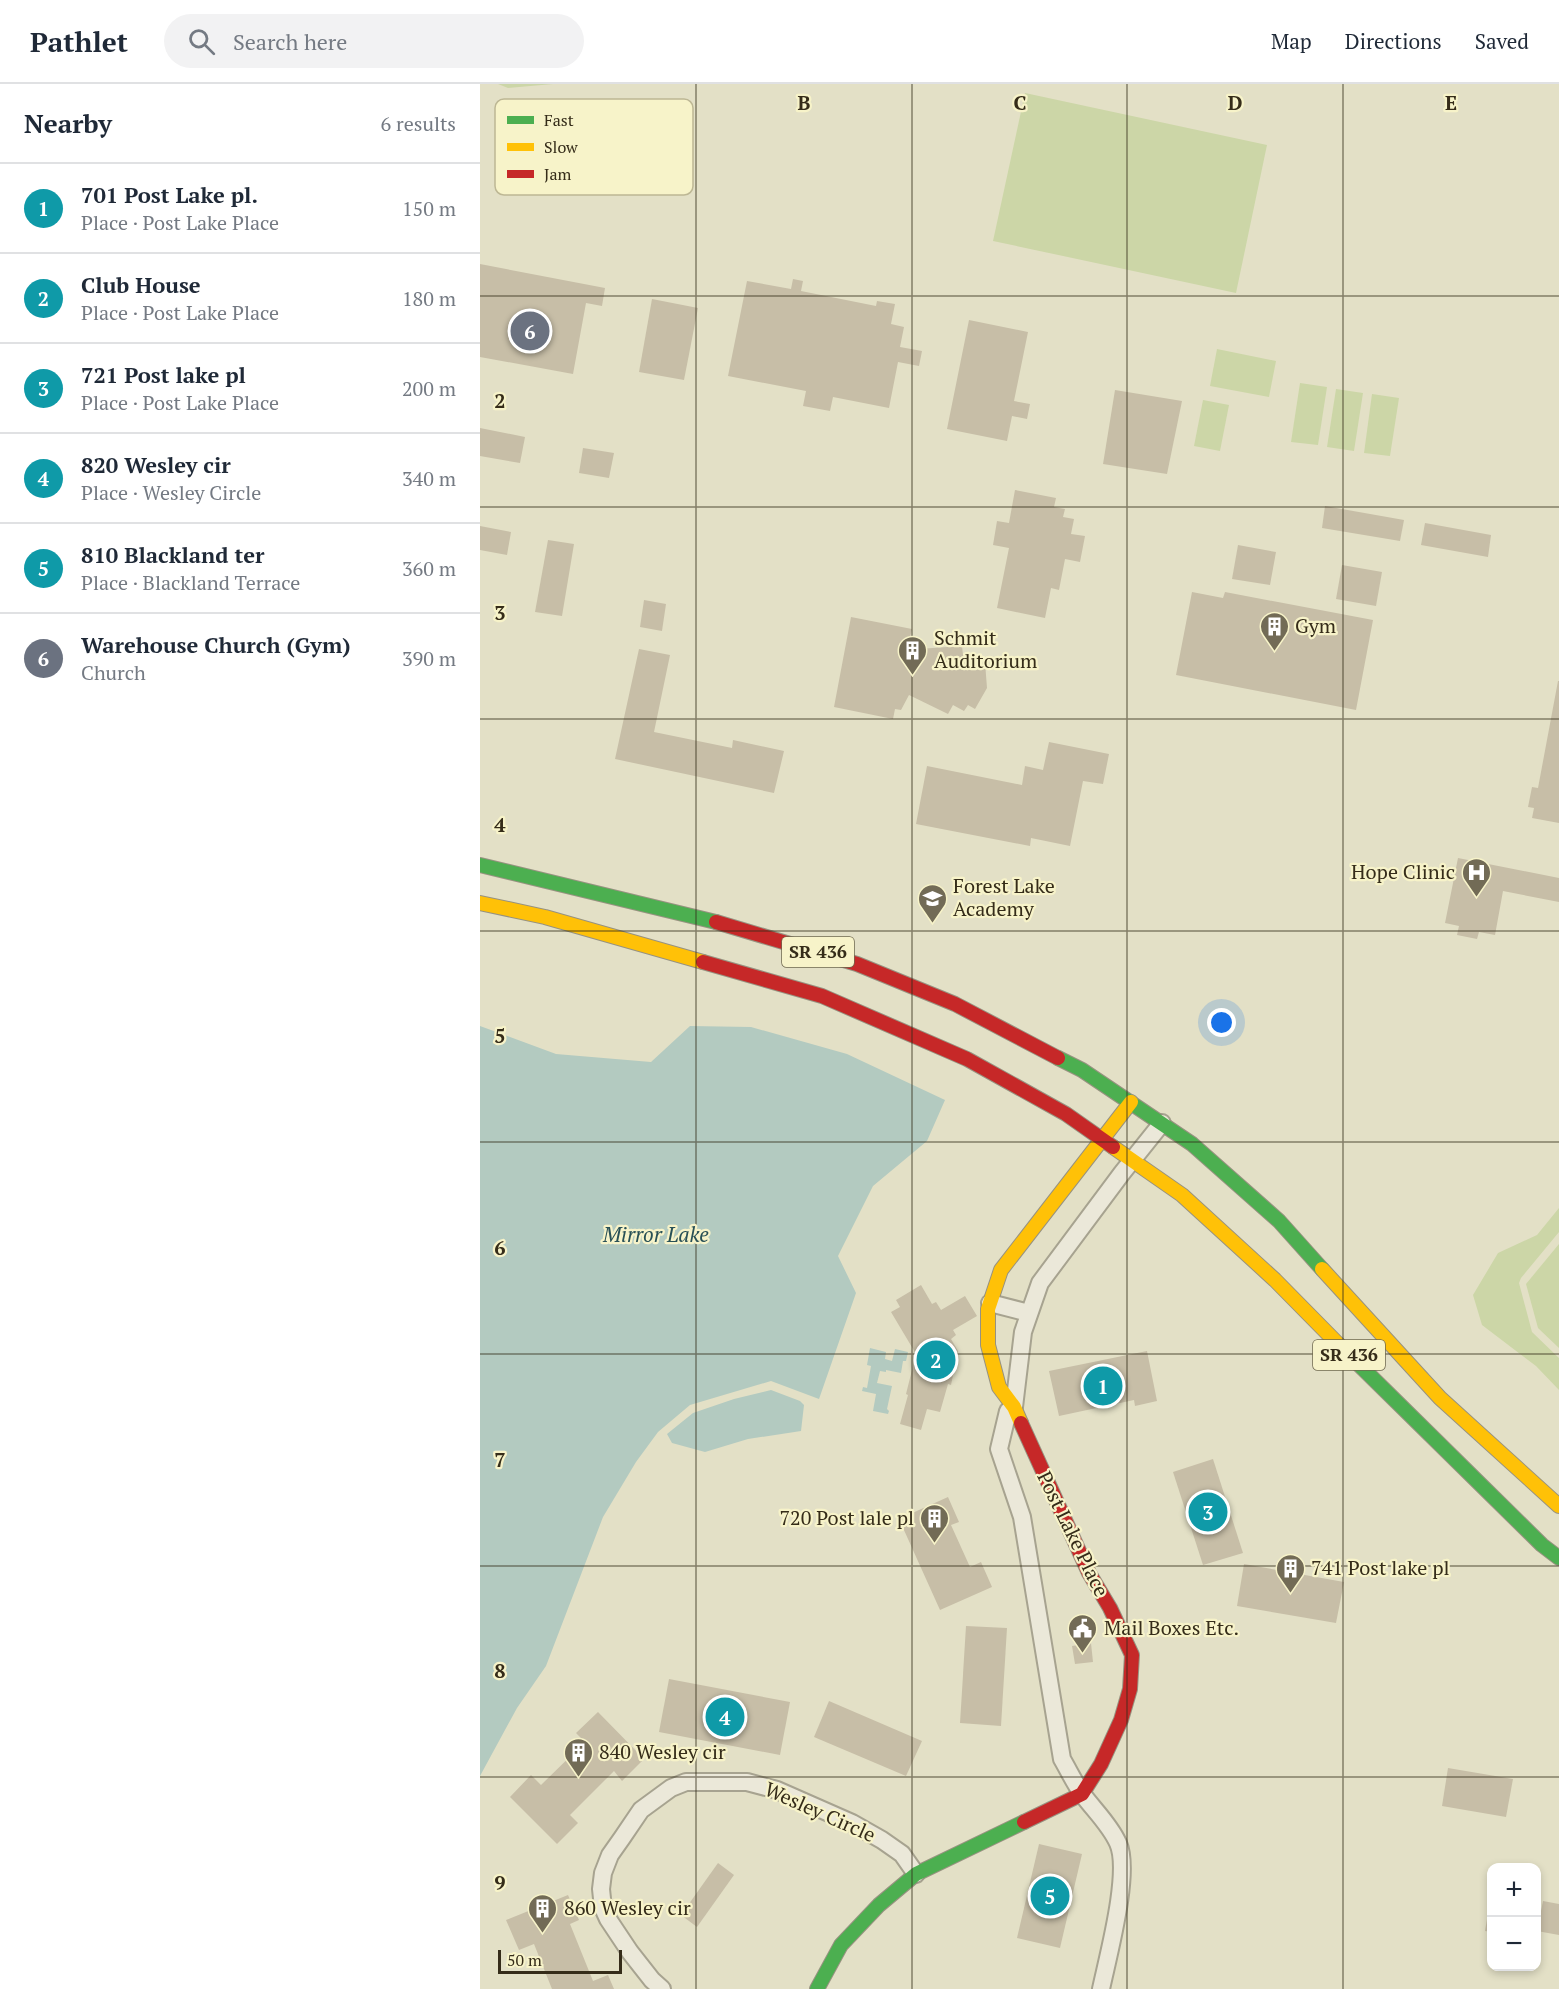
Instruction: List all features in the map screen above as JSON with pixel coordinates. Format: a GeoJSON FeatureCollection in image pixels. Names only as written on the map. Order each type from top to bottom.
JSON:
{"type":"FeatureCollection","features":[{"type":"Feature","properties":{"kind":"main road","name":"SR 436"},"geometry":{"type":"LineString","coordinates":[[480,865],[731,926],[857,964],[956,1004],[1082,1070],[1192,1144],[1279,1221],[1440,1398],[1559,1506]]}},
{"type":"Feature","properties":{"kind":"main road","name":"SR 436"},"geometry":{"type":"LineString","coordinates":[[480,903],[545,917],[822,996],[967,1059],[1065,1114],[1182,1195],[1275,1280],[1435,1441],[1542,1545],[1559,1558]]}},
{"type":"Feature","properties":{"kind":"main road","name":"Post Lake Place"},"geometry":{"type":"LineString","coordinates":[[1082,1794],[1101,1764],[1121,1720],[1130,1689],[1132,1655],[1110,1608],[1084,1563],[999,1387],[988,1345],[988,1309],[1001,1269],[1131,1102]]}},
{"type":"Feature","properties":{"kind":"main road"},"geometry":{"type":"LineString","coordinates":[[817,1989],[841,1945],[879,1905],[916,1874],[1082,1794]]}},
{"type":"Feature","properties":{"kind":"street","name":"Post Lake Place"},"geometry":{"type":"LineString","coordinates":[[1082,1794],[1062,1759],[1022,1517],[999,1449],[1011,1409],[1023,1332],[1040,1283],[1162,1123]]}},
{"type":"Feature","properties":{"kind":"street"},"geometry":{"type":"LineString","coordinates":[[990,1303],[1029,1313]]}},
{"type":"Feature","properties":{"kind":"street","name":"Wesley Circle"},"geometry":{"type":"LineString","coordinates":[[663,1989],[652,1980],[630,1952],[608,1919],[603,1908],[601,1889],[606,1864],[621,1838],[641,1810],[671,1788],[686,1782],[747,1782],[777,1790],[852,1823],[882,1840],[902,1854],[916,1874]]}},
{"type":"Feature","properties":{"kind":"street"},"geometry":{"type":"LineString","coordinates":[[1082,1794],[1113,1833],[1120,1846],[1123,1866],[1118,1909],[1101,1989]]}},
{"type":"Feature","properties":{"kind":"green space"},"geometry":{"type":"Polygon","coordinates":[[[498,84],[553,84],[508,88],[498,84]]]}},
{"type":"Feature","properties":{"kind":"green space"},"geometry":{"type":"Polygon","coordinates":[[[1025,93],[1267,145],[1236,293],[993,241],[1025,93]]]}},
{"type":"Feature","properties":{"kind":"green space"},"geometry":{"type":"Polygon","coordinates":[[[1217,349],[1276,361],[1269,397],[1210,386],[1217,349]]]}},
{"type":"Feature","properties":{"kind":"green space"},"geometry":{"type":"Polygon","coordinates":[[[1300,383],[1327,387],[1318,445],[1291,442],[1300,383]]]}},
{"type":"Feature","properties":{"kind":"green space"},"geometry":{"type":"Polygon","coordinates":[[[1336,389],[1363,393],[1354,451],[1327,447],[1336,389]]]}},
{"type":"Feature","properties":{"kind":"green space"},"geometry":{"type":"Polygon","coordinates":[[[1372,394],[1399,398],[1390,456],[1364,453],[1372,394]]]}},
{"type":"Feature","properties":{"kind":"green space"},"geometry":{"type":"Polygon","coordinates":[[[1203,400],[1229,405],[1220,451],[1194,446],[1203,400]]]}},
{"type":"Feature","properties":{"kind":"green space"},"geometry":{"type":"Polygon","coordinates":[[[1559,1208],[1559,1232],[1519,1283],[1532,1332],[1559,1358],[1559,1390],[1536,1366],[1482,1325],[1473,1295],[1498,1253],[1537,1235],[1559,1208]]]}},
{"type":"Feature","properties":{"kind":"green space"},"geometry":{"type":"Polygon","coordinates":[[[1559,1244],[1559,1348],[1538,1328],[1526,1284],[1559,1244]]]}},
{"type":"Feature","properties":{"kind":"water","name":"Mirror Lake"},"geometry":{"type":"Polygon","coordinates":[[[480,1026],[556,1054],[651,1062],[690,1026],[751,1027],[847,1054],[945,1100],[927,1141],[873,1186],[838,1256],[856,1293],[819,1399],[771,1381],[690,1405],[658,1432],[636,1462],[603,1517],[546,1666],[517,1708],[480,1776],[480,1026]]]}},
{"type":"Feature","properties":{"kind":"water"},"geometry":{"type":"Polygon","coordinates":[[[870,1348],[886,1352],[885,1359],[892,1361],[895,1349],[908,1352],[906,1361],[903,1361],[901,1373],[880,1371],[877,1383],[892,1386],[888,1414],[873,1411],[876,1394],[862,1391],[863,1387],[867,1388],[871,1366],[867,1365],[870,1348]]]}},
{"type":"Feature","properties":{"kind":"water"},"geometry":{"type":"Polygon","coordinates":[[[771,1390],[800,1401],[804,1405],[801,1431],[748,1439],[705,1452],[672,1443],[667,1434],[693,1413],[734,1399],[771,1390]]]}},
{"type":"Feature","properties":{"kind":"building"},"geometry":{"type":"Polygon","coordinates":[[[480,264],[605,288],[602,306],[586,303],[573,374],[480,357],[480,264]]]}},
{"type":"Feature","properties":{"kind":"building"},"geometry":{"type":"Polygon","coordinates":[[[793,279],[803,281],[801,291],[876,306],[877,301],[895,304],[891,324],[904,327],[900,347],[922,351],[919,366],[898,362],[889,408],[833,397],[830,411],[803,406],[806,391],[728,376],[747,281],[791,289],[793,279]]]}},
{"type":"Feature","properties":{"kind":"building"},"geometry":{"type":"Polygon","coordinates":[[[652,299],[698,308],[684,380],[639,372],[652,299]]]}},
{"type":"Feature","properties":{"kind":"building"},"geometry":{"type":"Polygon","coordinates":[[[969,320],[1028,332],[1014,401],[1030,404],[1027,419],[1012,416],[1007,441],[947,429],[969,320]]]}},
{"type":"Feature","properties":{"kind":"building"},"geometry":{"type":"Polygon","coordinates":[[[1115,390],[1182,401],[1167,474],[1103,464],[1115,390]]]}},
{"type":"Feature","properties":{"kind":"building"},"geometry":{"type":"Polygon","coordinates":[[[480,428],[525,437],[520,463],[480,456],[480,428]]]}},
{"type":"Feature","properties":{"kind":"building"},"geometry":{"type":"Polygon","coordinates":[[[583,448],[614,453],[609,478],[579,473],[583,448]]]}},
{"type":"Feature","properties":{"kind":"building"},"geometry":{"type":"Polygon","coordinates":[[[1015,490],[1056,498],[1054,507],[1065,509],[1063,517],[1074,519],[1071,534],[1085,536],[1080,562],[1065,559],[1059,590],[1051,588],[1045,618],[997,608],[1009,548],[993,545],[997,521],[1009,523],[1015,490]]]}},
{"type":"Feature","properties":{"kind":"building"},"geometry":{"type":"Polygon","coordinates":[[[1325,506],[1404,520],[1400,541],[1322,528],[1325,506]]]}},
{"type":"Feature","properties":{"kind":"building"},"geometry":{"type":"Polygon","coordinates":[[[1425,523],[1491,535],[1488,557],[1421,545],[1425,523]]]}},
{"type":"Feature","properties":{"kind":"building"},"geometry":{"type":"Polygon","coordinates":[[[480,526],[511,532],[507,555],[480,550],[480,526]]]}},
{"type":"Feature","properties":{"kind":"building"},"geometry":{"type":"Polygon","coordinates":[[[548,540],[574,544],[562,616],[535,612],[548,540]]]}},
{"type":"Feature","properties":{"kind":"building"},"geometry":{"type":"Polygon","coordinates":[[[1238,545],[1276,552],[1270,585],[1232,579],[1238,545]]]}},
{"type":"Feature","properties":{"kind":"building"},"geometry":{"type":"Polygon","coordinates":[[[1342,565],[1382,572],[1376,606],[1336,599],[1342,565]]]}},
{"type":"Feature","properties":{"kind":"building","name":"Gym"},"geometry":{"type":"Polygon","coordinates":[[[1192,592],[1223,598],[1225,592],[1373,620],[1356,710],[1176,675],[1192,592]]]}},
{"type":"Feature","properties":{"kind":"building"},"geometry":{"type":"Polygon","coordinates":[[[644,600],[666,604],[662,631],[640,627],[644,600]]]}},
{"type":"Feature","properties":{"kind":"building","name":"Schmit Auditorium"},"geometry":{"type":"Polygon","coordinates":[[[851,617],[912,629],[910,638],[918,639],[918,649],[962,646],[963,655],[976,654],[976,663],[985,662],[987,688],[975,709],[968,705],[964,711],[953,705],[948,714],[909,695],[901,710],[895,709],[893,719],[834,707],[851,617]]]}},
{"type":"Feature","properties":{"kind":"building"},"geometry":{"type":"Polygon","coordinates":[[[639,649],[670,655],[654,732],[732,748],[733,740],[784,751],[774,793],[615,759],[639,649]]]}},
{"type":"Feature","properties":{"kind":"building"},"geometry":{"type":"Polygon","coordinates":[[[1558,681],[1559,823],[1532,818],[1534,808],[1528,807],[1532,787],[1538,788],[1558,681]]]}},
{"type":"Feature","properties":{"kind":"building"},"geometry":{"type":"Polygon","coordinates":[[[1049,742],[1109,754],[1103,784],[1083,781],[1070,846],[1031,838],[1030,846],[916,824],[927,766],[1022,785],[1025,766],[1043,770],[1049,742]]]}},
{"type":"Feature","properties":{"kind":"building","name":"Hope Clinic"},"geometry":{"type":"Polygon","coordinates":[[[1458,858],[1559,878],[1559,902],[1503,891],[1495,935],[1479,932],[1477,939],[1457,935],[1459,926],[1445,923],[1458,858]]]}},
{"type":"Feature","properties":{"kind":"building"},"geometry":{"type":"Polygon","coordinates":[[[921,1285],[932,1304],[936,1302],[941,1310],[965,1296],[977,1316],[953,1330],[956,1335],[951,1339],[958,1351],[951,1385],[948,1384],[940,1412],[927,1409],[921,1430],[900,1424],[916,1354],[891,1312],[900,1307],[896,1300],[921,1285]]]}},
{"type":"Feature","properties":{"kind":"building"},"geometry":{"type":"Polygon","coordinates":[[[1147,1351],[1157,1401],[1135,1406],[1134,1400],[1059,1416],[1049,1371],[1147,1351]]]}},
{"type":"Feature","properties":{"kind":"building"},"geometry":{"type":"Polygon","coordinates":[[[1213,1459],[1243,1553],[1203,1565],[1173,1472],[1213,1459]]]}},
{"type":"Feature","properties":{"kind":"building","name":"720 Post lale pl"},"geometry":{"type":"Polygon","coordinates":[[[948,1497],[959,1522],[951,1525],[970,1567],[981,1562],[992,1587],[940,1610],[899,1519],[948,1497]]]}},
{"type":"Feature","properties":{"kind":"building","name":"741 Post lake pl"},"geometry":{"type":"Polygon","coordinates":[[[1244,1564],[1344,1582],[1336,1623],[1237,1606],[1244,1564]]]}},
{"type":"Feature","properties":{"kind":"building"},"geometry":{"type":"Polygon","coordinates":[[[966,1626],[1007,1628],[1001,1726],[960,1723],[966,1626]]]}},
{"type":"Feature","properties":{"kind":"building","name":"Mail Boxes Etc."},"geometry":{"type":"Polygon","coordinates":[[[1091,1643],[1093,1662],[1075,1664],[1072,1646],[1091,1643]]]}},
{"type":"Feature","properties":{"kind":"building"},"geometry":{"type":"Polygon","coordinates":[[[669,1679],[790,1702],[780,1755],[659,1732],[669,1679]]]}},
{"type":"Feature","properties":{"kind":"building"},"geometry":{"type":"Polygon","coordinates":[[[829,1701],[922,1741],[906,1776],[814,1737],[829,1701]]]}},
{"type":"Feature","properties":{"kind":"building","name":"840 Wesley cir"},"geometry":{"type":"Polygon","coordinates":[[[598,1712],[644,1759],[622,1781],[614,1771],[570,1815],[578,1823],[557,1844],[510,1797],[531,1775],[541,1785],[585,1742],[576,1733],[598,1712]]]}},
{"type":"Feature","properties":{"kind":"building"},"geometry":{"type":"Polygon","coordinates":[[[1448,1768],[1513,1779],[1506,1817],[1442,1806],[1448,1768]]]}},
{"type":"Feature","properties":{"kind":"building"},"geometry":{"type":"Polygon","coordinates":[[[1039,1844],[1082,1854],[1060,1948],[1017,1938],[1039,1844]]]}},
{"type":"Feature","properties":{"kind":"building"},"geometry":{"type":"Polygon","coordinates":[[[718,1863],[734,1875],[697,1927],[681,1915],[718,1863]]]}},
{"type":"Feature","properties":{"kind":"building","name":"860 Wesley cir"},"geometry":{"type":"Polygon","coordinates":[[[568,1895],[579,1920],[570,1924],[593,1981],[608,1975],[614,1989],[552,1989],[534,1944],[519,1950],[506,1920],[568,1895]]]}},
{"type":"Feature","properties":{"kind":"building"},"geometry":{"type":"Polygon","coordinates":[[[1543,1901],[1559,1904],[1559,1935],[1541,1932],[1543,1901]]]}},
{"type":"Feature","properties":{"kind":"traffic: fast"},"geometry":{"type":"LineString","coordinates":[[480,865],[716,922]]}},
{"type":"Feature","properties":{"kind":"traffic: fast"},"geometry":{"type":"LineString","coordinates":[[1058,1058],[1082,1070],[1192,1144],[1279,1221],[1322,1269]]}},
{"type":"Feature","properties":{"kind":"traffic: fast"},"geometry":{"type":"LineString","coordinates":[[1339,1345],[1542,1545],[1559,1558]]}},
{"type":"Feature","properties":{"kind":"traffic: fast"},"geometry":{"type":"LineString","coordinates":[[817,1989],[841,1945],[879,1905],[916,1874],[1024,1822]]}},
{"type":"Feature","properties":{"kind":"traffic: slow"},"geometry":{"type":"LineString","coordinates":[[480,903],[545,917],[703,962]]}},
{"type":"Feature","properties":{"kind":"traffic: slow"},"geometry":{"type":"LineString","coordinates":[[1021,1423],[1014,1407],[999,1387],[988,1345],[988,1309],[1001,1270],[1131,1102]]}},
{"type":"Feature","properties":{"kind":"traffic: slow"},"geometry":{"type":"LineString","coordinates":[[1113,1147],[1182,1195],[1275,1280],[1339,1345]]}},
{"type":"Feature","properties":{"kind":"traffic: slow"},"geometry":{"type":"LineString","coordinates":[[1322,1269],[1440,1398],[1559,1506]]}},
{"type":"Feature","properties":{"kind":"traffic: jam"},"geometry":{"type":"LineString","coordinates":[[716,922],[857,964],[955,1004],[1058,1058]]}},
{"type":"Feature","properties":{"kind":"traffic: jam"},"geometry":{"type":"LineString","coordinates":[[703,962],[822,996],[967,1059],[1066,1114],[1113,1147]]}},
{"type":"Feature","properties":{"kind":"traffic: jam"},"geometry":{"type":"LineString","coordinates":[[1021,1423],[1089,1573],[1110,1608],[1132,1655],[1130,1689],[1121,1720],[1101,1764],[1082,1794],[1024,1822]]}},
{"type":"Feature","properties":{"kind":"place","name":"Warehouse Church (Gym)"},"geometry":{"type":"Point","coordinates":[530,331]}},
{"type":"Feature","properties":{"kind":"place","name":"Gym"},"geometry":{"type":"Point","coordinates":[1274,652]}},
{"type":"Feature","properties":{"kind":"place","name":"Schmit Auditorium"},"geometry":{"type":"Point","coordinates":[913,676]}},
{"type":"Feature","properties":{"kind":"place","name":"Hope Clinic"},"geometry":{"type":"Point","coordinates":[1476,898]}},
{"type":"Feature","properties":{"kind":"place","name":"Forest Lake Academy"},"geometry":{"type":"Point","coordinates":[932,924]}},
{"type":"Feature","properties":{"kind":"place","name":"Club House"},"geometry":{"type":"Point","coordinates":[936,1360]}},
{"type":"Feature","properties":{"kind":"place","name":"701 Post Lake pl."},"geometry":{"type":"Point","coordinates":[1103,1386]}},
{"type":"Feature","properties":{"kind":"place","name":"721 Post lake pl"},"geometry":{"type":"Point","coordinates":[1208,1512]}},
{"type":"Feature","properties":{"kind":"place","name":"720 Post lale pl"},"geometry":{"type":"Point","coordinates":[935,1544]}},
{"type":"Feature","properties":{"kind":"place","name":"741 Post lake pl"},"geometry":{"type":"Point","coordinates":[1290,1594]}},
{"type":"Feature","properties":{"kind":"place","name":"Mail Boxes Etc."},"geometry":{"type":"Point","coordinates":[1083,1654]}},
{"type":"Feature","properties":{"kind":"place","name":"820 Wesley cir"},"geometry":{"type":"Point","coordinates":[725,1717]}},
{"type":"Feature","properties":{"kind":"place","name":"840 Wesley cir"},"geometry":{"type":"Point","coordinates":[578,1778]}},
{"type":"Feature","properties":{"kind":"place","name":"810 Blackland ter"},"geometry":{"type":"Point","coordinates":[1050,1896]}},
{"type":"Feature","properties":{"kind":"place","name":"860 Wesley cir"},"geometry":{"type":"Point","coordinates":[543,1934]}}]}
